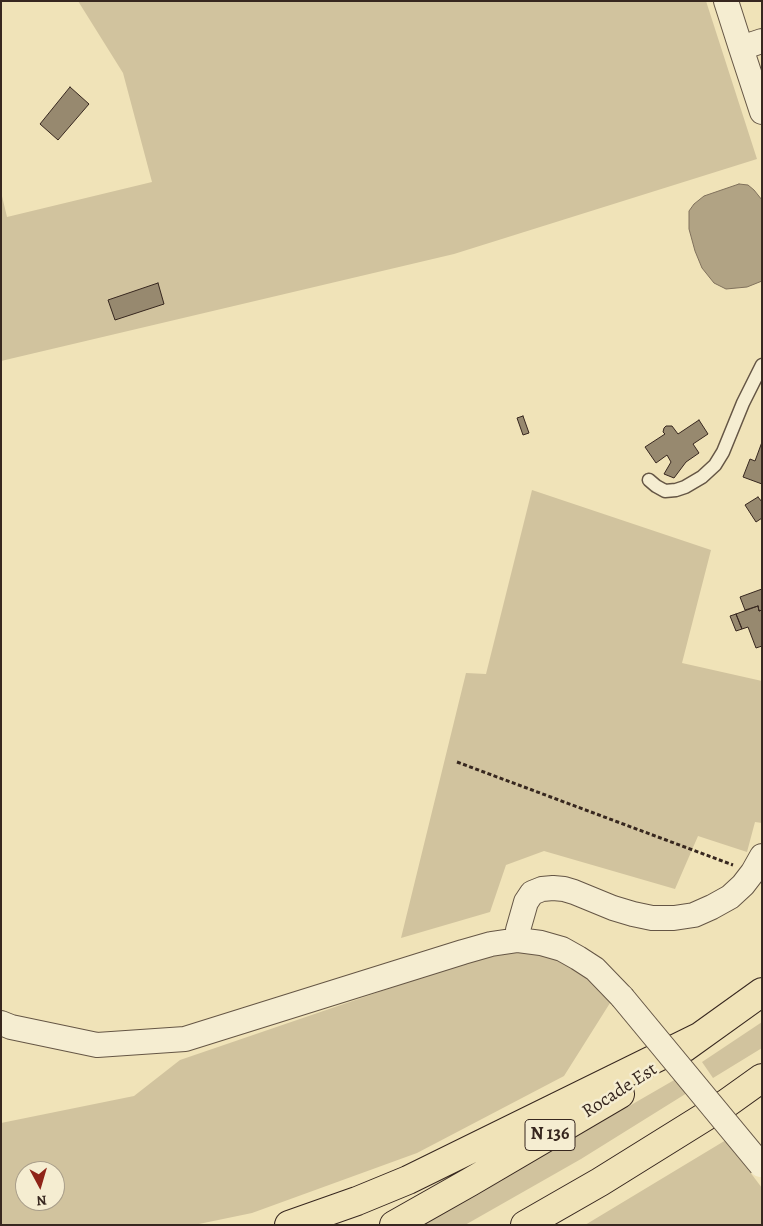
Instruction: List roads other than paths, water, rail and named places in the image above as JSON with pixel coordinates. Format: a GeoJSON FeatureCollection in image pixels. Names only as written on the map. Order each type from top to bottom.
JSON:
{"type":"FeatureCollection","features":[{"type":"Feature","properties":{"kind":"highway","name":"Rocade Est"},"geometry":{"type":"LineString","coordinates":[[394,1225],[618,1095],[762,992]]}},
{"type":"Feature","properties":{"kind":"highway"},"geometry":{"type":"LineString","coordinates":[[289,1225],[357,1201],[408,1180],[699,1037]]}},
{"type":"Feature","properties":{"kind":"highway"},"geometry":{"type":"LineString","coordinates":[[525,1225],[600,1182],[727,1103],[762,1078]]}},
{"type":"Feature","properties":{"kind":"street"},"geometry":{"type":"LineString","coordinates":[[726,1],[751,44],[762,112]]}},
{"type":"Feature","properties":{"kind":"street"},"geometry":{"type":"LineString","coordinates":[[518,940],[518,930],[526,902],[532,893],[542,889],[564,889],[632,914],[652,918],[674,918],[694,915],[730,897],[743,885],[757,864]]}},
{"type":"Feature","properties":{"kind":"street"},"geometry":{"type":"LineString","coordinates":[[1,1023],[11,1027],[97,1045],[185,1038],[492,944],[518,940],[541,943],[562,949],[595,969],[622,997],[762,1165]]}},
{"type":"Feature","properties":{"kind":"lane"},"geometry":{"type":"LineString","coordinates":[[649,480],[665,490],[676,490],[702,477],[715,465],[723,452],[743,403],[762,365]]}}]}
